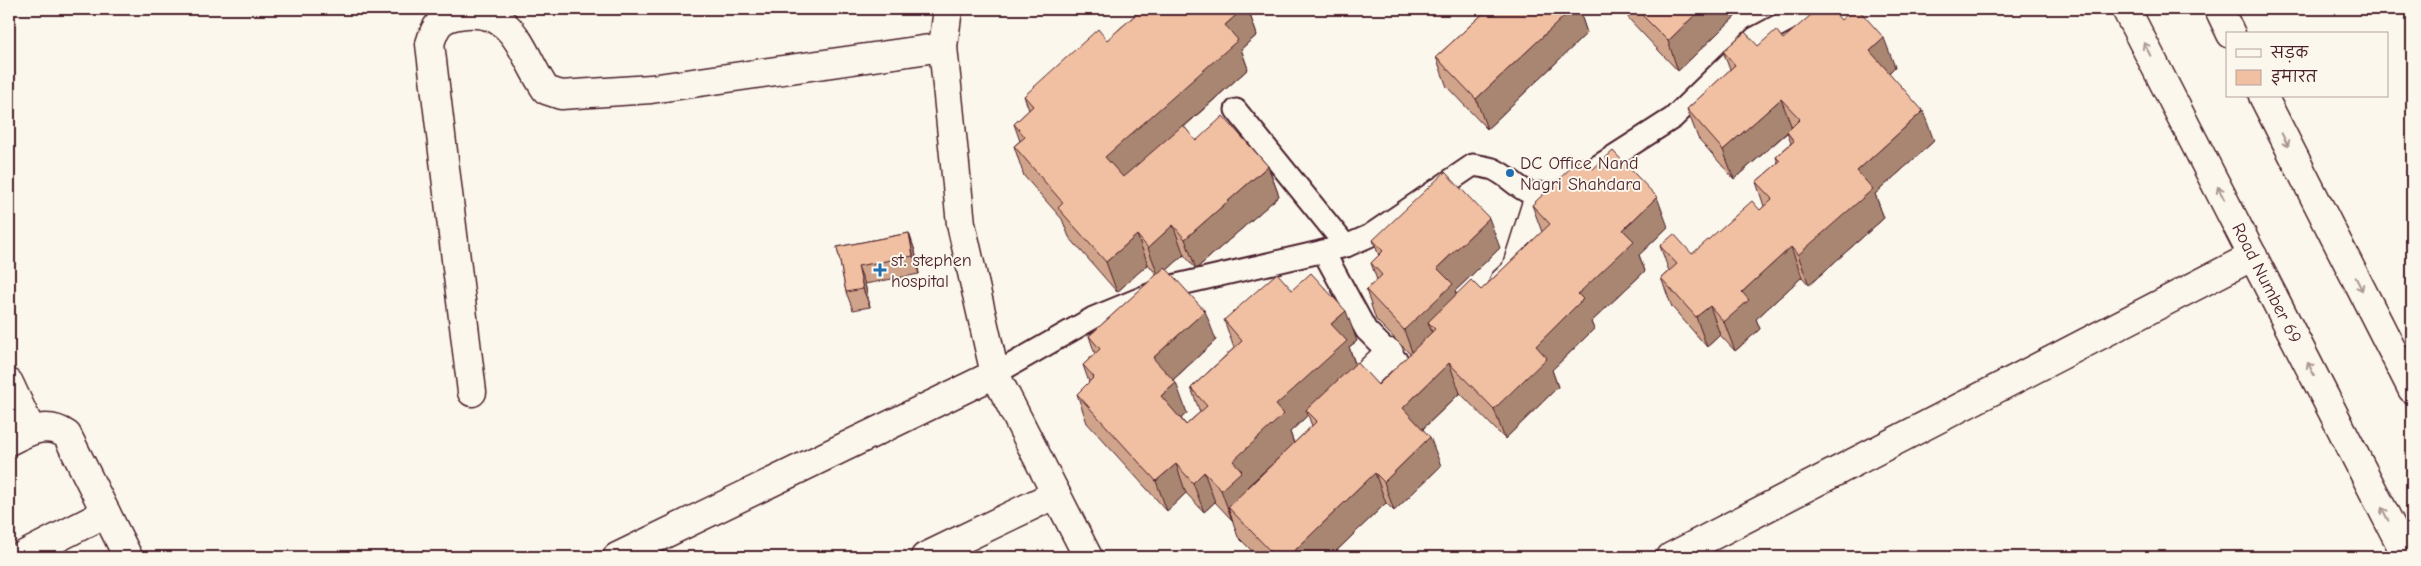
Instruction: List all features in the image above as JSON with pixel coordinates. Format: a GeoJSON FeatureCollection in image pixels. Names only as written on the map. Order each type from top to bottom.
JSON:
{"type":"FeatureCollection","features":[{"type":"Feature","properties":{"kind":"street"},"geometry":{"type":"LineString","coordinates":[[948,9],[943,47],[961,224],[995,374],[1088,557]]}},
{"type":"Feature","properties":{"kind":"street","name":"Road Number 69"},"geometry":{"type":"LineString","coordinates":[[2126,9],[2407,557]]}},
{"type":"Feature","properties":{"kind":"street"},"geometry":{"type":"LineString","coordinates":[[2219,9],[2230,32]]}},
{"type":"Feature","properties":{"kind":"street"},"geometry":{"type":"LineString","coordinates":[[472,392],[430,44],[435,27],[443,18],[461,14],[488,14],[503,22],[516,35],[528,61],[546,90],[561,95],[651,89],[943,47]]}},
{"type":"Feature","properties":{"kind":"street"},"geometry":{"type":"LineString","coordinates":[[2264,98],[2412,389]]}},
{"type":"Feature","properties":{"kind":"street"},"geometry":{"type":"LineString","coordinates":[[1487,299],[1516,272],[1539,196]]}},
{"type":"Feature","properties":{"kind":"street"},"geometry":{"type":"LineString","coordinates":[[1675,556],[2253,256]]}},
{"type":"Feature","properties":{"kind":"street"},"geometry":{"type":"LineString","coordinates":[[1322,418],[1389,353]]}},
{"type":"Feature","properties":{"kind":"street"},"geometry":{"type":"LineString","coordinates":[[1410,374],[1431,354]]}},
{"type":"Feature","properties":{"kind":"street"},"geometry":{"type":"LineString","coordinates":[[618,557],[995,374]]}},
{"type":"Feature","properties":{"kind":"street"},"geometry":{"type":"LineString","coordinates":[[9,383],[20,435],[50,427],[67,435],[128,557]]}},
{"type":"Feature","properties":{"kind":"street"},"geometry":{"type":"LineString","coordinates":[[925,557],[1056,494]]}},
{"type":"Feature","properties":{"kind":"street"},"geometry":{"type":"LineString","coordinates":[[20,557],[106,513]]}},
{"type":"Feature","properties":{"kind":"lane"},"geometry":{"type":"LineString","coordinates":[[995,374],[1093,318],[1168,287],[1346,246],[1369,236],[1454,175],[1473,165],[1493,170],[1521,189],[1539,196],[1557,192],[1673,118],[1755,38],[1809,9]]}},
{"type":"Feature","properties":{"kind":"lane"},"geometry":{"type":"LineString","coordinates":[[1236,110],[1346,246]]}},
{"type":"Feature","properties":{"kind":"lane"},"geometry":{"type":"LineString","coordinates":[[1323,250],[1366,330],[1410,374]]}},
{"type":"Feature","properties":{"kind":"building"},"geometry":{"type":"Polygon","coordinates":[[[1142,9],[1243,9],[1225,25],[1238,40],[1105,157],[1123,177],[1183,125],[1196,141],[1223,116],[1268,166],[1185,239],[1173,225],[1148,248],[1137,235],[1106,262],[1058,208],[1063,203],[1014,146],[1025,137],[1014,124],[1033,106],[1024,96],[1098,29],[1107,40],[1142,9]]]}},
{"type":"Feature","properties":{"kind":"building"},"geometry":{"type":"Polygon","coordinates":[[[1488,9],[1572,9],[1476,99],[1436,57],[1488,9]]]}},
{"type":"Feature","properties":{"kind":"building"},"geometry":{"type":"Polygon","coordinates":[[[1636,9],[1701,9],[1668,41],[1636,9]]]}},
{"type":"Feature","properties":{"kind":"building"},"geometry":{"type":"Polygon","coordinates":[[[1818,9],[1831,9],[1841,20],[1853,9],[1858,9],[1884,38],[1870,51],[1923,111],[1857,171],[1873,189],[1798,255],[1791,247],[1742,292],[1749,300],[1724,322],[1710,306],[1696,317],[1661,278],[1677,264],[1660,246],[1674,234],[1692,254],[1752,201],[1760,210],[1772,199],[1756,182],[1780,161],[1776,157],[1794,141],[1787,132],[1800,119],[1781,99],[1723,150],[1687,109],[1735,65],[1723,51],[1745,32],[1758,46],[1776,30],[1783,39],[1818,9]]]}},
{"type":"Feature","properties":{"kind":"building"},"geometry":{"type":"Polygon","coordinates":[[[1613,151],[1657,197],[1623,230],[1634,241],[1578,294],[1583,299],[1536,346],[1547,358],[1494,409],[1449,363],[1403,408],[1430,437],[1384,482],[1375,473],[1288,557],[1276,557],[1228,507],[1317,421],[1306,410],[1357,362],[1378,385],[1435,329],[1428,322],[1471,280],[1481,290],[1550,224],[1532,205],[1582,157],[1593,169],[1613,151]]]}},
{"type":"Feature","properties":{"kind":"building"},"geometry":{"type":"Polygon","coordinates":[[[1445,172],[1489,218],[1437,268],[1453,284],[1404,330],[1366,290],[1382,275],[1371,263],[1383,251],[1373,240],[1445,172]]]}},
{"type":"Feature","properties":{"kind":"building"},"geometry":{"type":"Polygon","coordinates":[[[909,233],[913,256],[858,266],[863,289],[846,292],[837,247],[909,233]]]}},
{"type":"Feature","properties":{"kind":"building"},"geometry":{"type":"Polygon","coordinates":[[[1165,267],[1205,311],[1153,358],[1176,383],[1161,396],[1186,425],[1207,406],[1191,388],[1242,341],[1224,320],[1277,273],[1292,290],[1311,273],[1346,311],[1331,324],[1347,341],[1276,405],[1284,414],[1233,461],[1242,471],[1221,490],[1204,472],[1193,483],[1176,464],[1156,481],[1077,394],[1094,377],[1083,365],[1100,349],[1089,336],[1165,267]]]}},
{"type":"Feature","properties":{"kind":"place","name":"DC Office Nand Nagri Shahdara"},"geometry":{"type":"Point","coordinates":[1510,173]}},
{"type":"Feature","properties":{"kind":"place","name":"st. stephen hospital"},"geometry":{"type":"Point","coordinates":[880,270]}}]}
